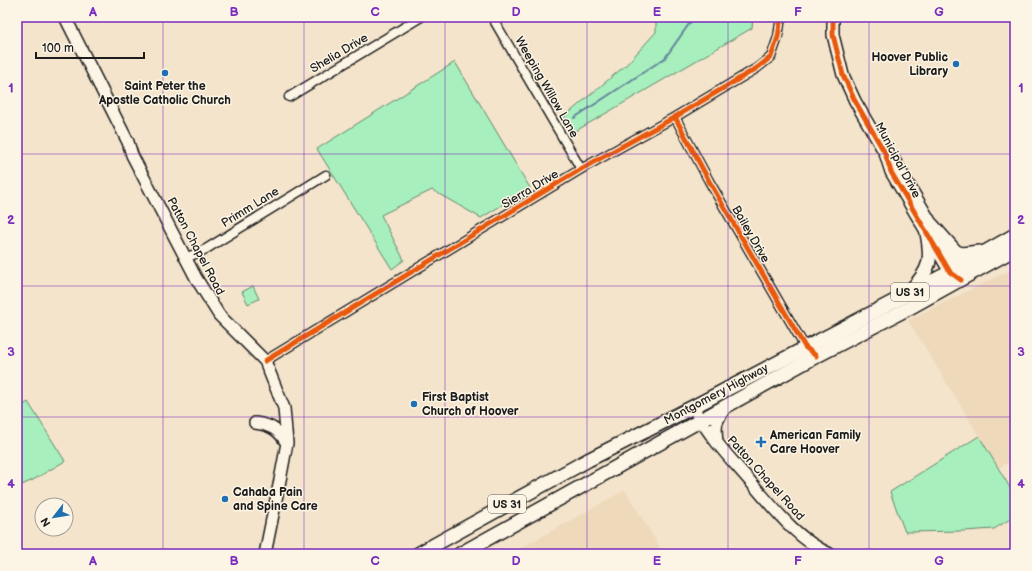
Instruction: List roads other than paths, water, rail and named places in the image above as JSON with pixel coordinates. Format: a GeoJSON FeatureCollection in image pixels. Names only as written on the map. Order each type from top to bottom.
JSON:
{"type":"FeatureCollection","features":[{"type":"Feature","properties":{"kind":"main road","name":"Patton Chapel Road"},"geometry":{"type":"LineString","coordinates":[[65,17],[128,142],[132,155],[196,278],[219,315],[265,361],[284,408],[287,443],[265,554]]}},
{"type":"Feature","properties":{"kind":"main road","name":"Municipal Drive"},"geometry":{"type":"LineString","coordinates":[[832,17],[833,35],[843,75],[855,101],[885,153],[891,172],[956,273]]}},
{"type":"Feature","properties":{"kind":"main road"},"geometry":{"type":"LineString","coordinates":[[929,229],[956,252],[972,254],[985,252]]}},
{"type":"Feature","properties":{"kind":"main road"},"geometry":{"type":"LineString","coordinates":[[908,293],[920,280],[928,268],[930,258],[929,229]]}},
{"type":"Feature","properties":{"kind":"main road","name":"Montgomery Highway"},"geometry":{"type":"LineString","coordinates":[[460,554],[816,356],[956,273],[985,252],[1015,235]]}},
{"type":"Feature","properties":{"kind":"main road","name":"Montgomery Highway"},"geometry":{"type":"LineString","coordinates":[[418,554],[588,460],[693,407],[908,293],[1015,249]]}},
{"type":"Feature","properties":{"kind":"main road","name":"Patton Chapel Road"},"geometry":{"type":"LineString","coordinates":[[693,407],[701,421],[718,444],[794,530],[821,550],[830,554]]}},
{"type":"Feature","properties":{"kind":"main road"},"geometry":{"type":"LineString","coordinates":[[718,444],[715,425],[726,407]]}},
{"type":"Feature","properties":{"kind":"main road"},"geometry":{"type":"LineString","coordinates":[[255,423],[265,424],[273,428],[281,434],[287,443]]}},
{"type":"Feature","properties":{"kind":"street","name":"Shelia Drive"},"geometry":{"type":"LineString","coordinates":[[289,97],[421,17]]}},
{"type":"Feature","properties":{"kind":"street","name":"Weeping Willow Lane"},"geometry":{"type":"LineString","coordinates":[[492,17],[581,169]]}},
{"type":"Feature","properties":{"kind":"street","name":"Sierra Drive"},"geometry":{"type":"LineString","coordinates":[[265,361],[581,169],[675,117],[758,68],[771,57],[778,37],[781,17]]}},
{"type":"Feature","properties":{"kind":"street","name":"Bailey Drive"},"geometry":{"type":"LineString","coordinates":[[675,117],[709,181],[805,347],[816,356]]}},
{"type":"Feature","properties":{"kind":"street","name":"Primm Lane"},"geometry":{"type":"LineString","coordinates":[[186,258],[206,249],[326,176]]}},
{"type":"Feature","properties":{"kind":"waterway"},"geometry":{"type":"LineString","coordinates":[[574,118],[665,58],[694,17]]}},
{"type":"Feature","properties":{"kind":"place","name":"Hoover Public Library"},"geometry":{"type":"Point","coordinates":[956,64]}},
{"type":"Feature","properties":{"kind":"place","name":"Saint Peter the Apostle Catholic Church"},"geometry":{"type":"Point","coordinates":[165,73]}},
{"type":"Feature","properties":{"kind":"place","name":"First Baptist Church of Hoover"},"geometry":{"type":"Point","coordinates":[414,404]}},
{"type":"Feature","properties":{"kind":"place","name":"American Family Care Hoover"},"geometry":{"type":"Point","coordinates":[761,442]}},
{"type":"Feature","properties":{"kind":"place","name":"Cahaba Pain and Spine Care"},"geometry":{"type":"Point","coordinates":[225,499]}}]}
